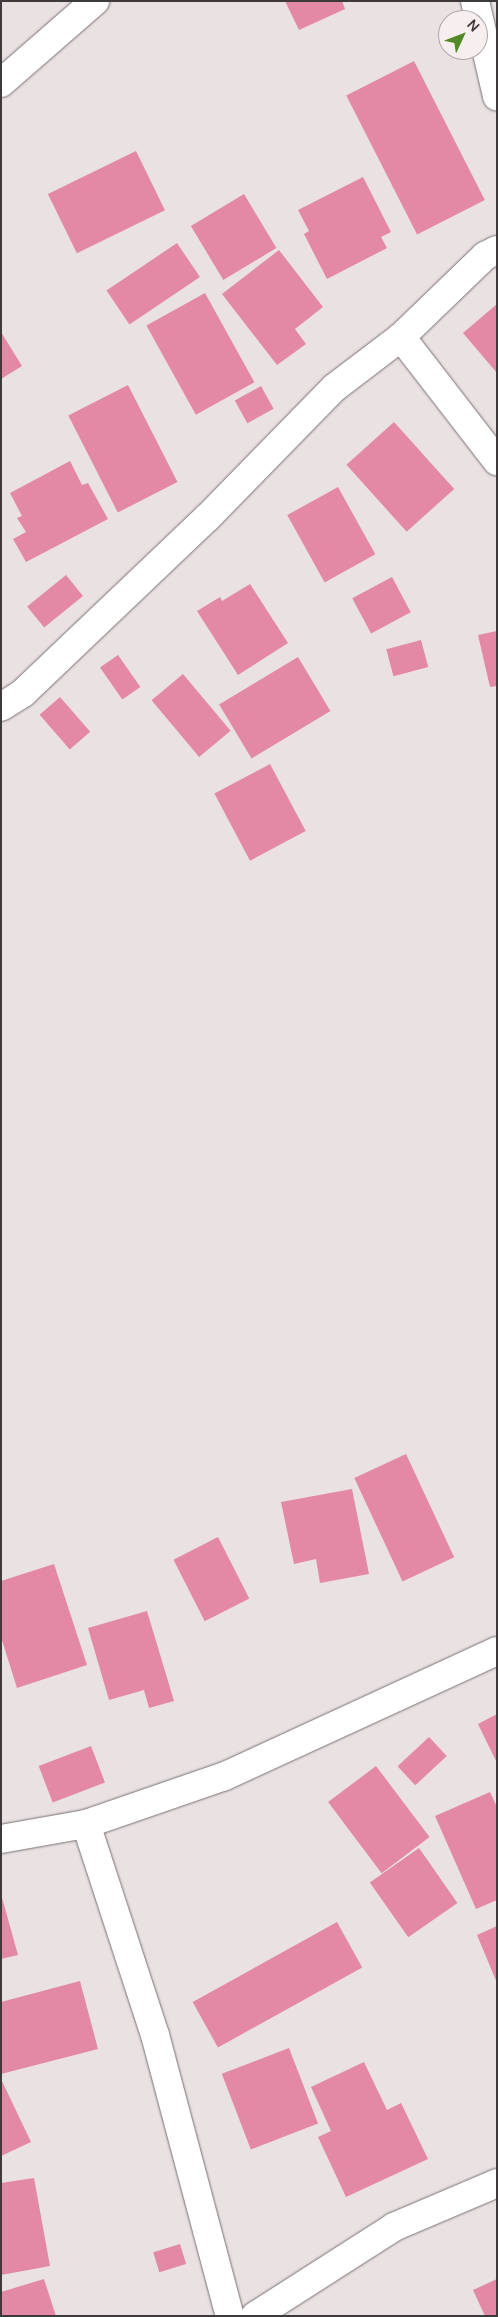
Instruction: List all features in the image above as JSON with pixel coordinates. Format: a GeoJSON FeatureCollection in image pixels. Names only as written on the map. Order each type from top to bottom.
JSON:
{"type":"FeatureCollection","features":[{"type":"Feature","properties":{"kind":"street"},"geometry":{"type":"LineString","coordinates":[[1,83],[95,1]]}},
{"type":"Feature","properties":{"kind":"street"},"geometry":{"type":"LineString","coordinates":[[475,1],[497,96]]}},
{"type":"Feature","properties":{"kind":"street"},"geometry":{"type":"LineString","coordinates":[[1,707],[23,693],[208,517],[334,388],[401,337],[486,256],[497,250]]}},
{"type":"Feature","properties":{"kind":"street"},"geometry":{"type":"LineString","coordinates":[[401,337],[497,461]]}},
{"type":"Feature","properties":{"kind":"street"},"geometry":{"type":"LineString","coordinates":[[1,1839],[86,1824],[224,1776],[497,1651]]}},
{"type":"Feature","properties":{"kind":"street"},"geometry":{"type":"LineString","coordinates":[[86,1824],[155,2035],[230,2316]]}},
{"type":"Feature","properties":{"kind":"street"},"geometry":{"type":"LineString","coordinates":[[255,2316],[394,2227],[497,2183]]}},
{"type":"Feature","properties":{"kind":"building"},"geometry":{"type":"Polygon","coordinates":[[[285,1],[342,1],[345,9],[299,30],[285,1]]]}},
{"type":"Feature","properties":{"kind":"building"},"geometry":{"type":"Polygon","coordinates":[[[414,61],[485,200],[417,235],[346,96],[414,61]]]}},
{"type":"Feature","properties":{"kind":"building"},"geometry":{"type":"Polygon","coordinates":[[[136,151],[165,210],[77,253],[48,194],[136,151]]]}},
{"type":"Feature","properties":{"kind":"building"},"geometry":{"type":"Polygon","coordinates":[[[363,177],[391,232],[381,237],[387,248],[327,279],[304,234],[309,231],[298,210],[363,177]]]}},
{"type":"Feature","properties":{"kind":"building"},"geometry":{"type":"Polygon","coordinates":[[[244,194],[276,248],[223,280],[191,226],[244,194]]]}},
{"type":"Feature","properties":{"kind":"building"},"geometry":{"type":"Polygon","coordinates":[[[177,243],[200,277],[129,325],[107,291],[177,243]]]}},
{"type":"Feature","properties":{"kind":"building"},"geometry":{"type":"Polygon","coordinates":[[[279,250],[323,307],[295,329],[306,344],[277,365],[222,294],[279,250]]]}},
{"type":"Feature","properties":{"kind":"building"},"geometry":{"type":"Polygon","coordinates":[[[205,293],[254,382],[196,415],[146,325],[205,293]]]}},
{"type":"Feature","properties":{"kind":"building"},"geometry":{"type":"Polygon","coordinates":[[[497,304],[497,373],[463,333],[497,304]]]}},
{"type":"Feature","properties":{"kind":"building"},"geometry":{"type":"Polygon","coordinates":[[[1,332],[22,366],[1,379],[1,332]]]}},
{"type":"Feature","properties":{"kind":"building"},"geometry":{"type":"Polygon","coordinates":[[[128,385],[177,482],[118,513],[68,415],[128,385]]]}},
{"type":"Feature","properties":{"kind":"building"},"geometry":{"type":"Polygon","coordinates":[[[261,386],[274,409],[247,423],[235,401],[261,386]]]}},
{"type":"Feature","properties":{"kind":"building"},"geometry":{"type":"Polygon","coordinates":[[[394,422],[454,489],[407,532],[346,465],[394,422]]]}},
{"type":"Feature","properties":{"kind":"building"},"geometry":{"type":"Polygon","coordinates":[[[70,461],[82,485],[88,483],[108,519],[26,562],[13,539],[26,532],[17,518],[22,516],[10,493],[70,461]]]}},
{"type":"Feature","properties":{"kind":"building"},"geometry":{"type":"Polygon","coordinates":[[[338,487],[375,554],[325,582],[287,515],[338,487]]]}},
{"type":"Feature","properties":{"kind":"building"},"geometry":{"type":"Polygon","coordinates":[[[66,575],[83,596],[44,627],[27,606],[66,575]]]}},
{"type":"Feature","properties":{"kind":"building"},"geometry":{"type":"Polygon","coordinates":[[[392,577],[411,612],[371,633],[352,598],[392,577]]]}},
{"type":"Feature","properties":{"kind":"building"},"geometry":{"type":"Polygon","coordinates":[[[250,584],[288,643],[238,675],[197,611],[220,597],[222,601],[250,584]]]}},
{"type":"Feature","properties":{"kind":"building"},"geometry":{"type":"Polygon","coordinates":[[[497,631],[497,686],[490,687],[478,635],[497,631]]]}},
{"type":"Feature","properties":{"kind":"building"},"geometry":{"type":"Polygon","coordinates":[[[421,640],[428,667],[393,676],[386,649],[421,640]]]}},
{"type":"Feature","properties":{"kind":"building"},"geometry":{"type":"Polygon","coordinates":[[[118,655],[140,687],[122,700],[100,668],[118,655]]]}},
{"type":"Feature","properties":{"kind":"building"},"geometry":{"type":"Polygon","coordinates":[[[298,657],[330,711],[252,758],[219,704],[298,657]]]}},
{"type":"Feature","properties":{"kind":"building"},"geometry":{"type":"Polygon","coordinates":[[[183,674],[231,731],[199,757],[152,700],[183,674]]]}},
{"type":"Feature","properties":{"kind":"building"},"geometry":{"type":"Polygon","coordinates":[[[60,697],[90,732],[70,749],[40,715],[60,697]]]}},
{"type":"Feature","properties":{"kind":"building"},"geometry":{"type":"Polygon","coordinates":[[[270,764],[306,831],[250,861],[214,794],[270,764]]]}},
{"type":"Feature","properties":{"kind":"building"},"geometry":{"type":"Polygon","coordinates":[[[406,1454],[454,1557],[403,1581],[354,1478],[406,1454]]]}},
{"type":"Feature","properties":{"kind":"building"},"geometry":{"type":"Polygon","coordinates":[[[352,1489],[369,1574],[320,1583],[316,1559],[294,1564],[281,1502],[352,1489]]]}},
{"type":"Feature","properties":{"kind":"building"},"geometry":{"type":"Polygon","coordinates":[[[218,1537],[249,1598],[205,1621],[173,1560],[218,1537]]]}},
{"type":"Feature","properties":{"kind":"building"},"geometry":{"type":"Polygon","coordinates":[[[54,1564],[87,1665],[17,1688],[1,1637],[1,1581],[54,1564]]]}},
{"type":"Feature","properties":{"kind":"building"},"geometry":{"type":"Polygon","coordinates":[[[147,1611],[174,1701],[149,1708],[144,1690],[109,1700],[88,1628],[147,1611]]]}},
{"type":"Feature","properties":{"kind":"building"},"geometry":{"type":"Polygon","coordinates":[[[497,1714],[497,1763],[478,1724],[497,1714]]]}},
{"type":"Feature","properties":{"kind":"building"},"geometry":{"type":"Polygon","coordinates":[[[429,1737],[447,1756],[415,1785],[398,1766],[429,1737]]]}},
{"type":"Feature","properties":{"kind":"building"},"geometry":{"type":"Polygon","coordinates":[[[91,1746],[105,1782],[53,1802],[39,1766],[91,1746]]]}},
{"type":"Feature","properties":{"kind":"building"},"geometry":{"type":"Polygon","coordinates":[[[376,1766],[430,1837],[382,1873],[328,1802],[376,1766]]]}},
{"type":"Feature","properties":{"kind":"building"},"geometry":{"type":"Polygon","coordinates":[[[490,1792],[497,1807],[497,1900],[476,1909],[435,1816],[490,1792]]]}},
{"type":"Feature","properties":{"kind":"building"},"geometry":{"type":"Polygon","coordinates":[[[419,1848],[457,1903],[408,1937],[370,1882],[419,1848]]]}},
{"type":"Feature","properties":{"kind":"building"},"geometry":{"type":"Polygon","coordinates":[[[1,1894],[18,1955],[1,1959],[1,1894]]]}},
{"type":"Feature","properties":{"kind":"building"},"geometry":{"type":"Polygon","coordinates":[[[337,1922],[362,1967],[218,2047],[193,2002],[337,1922]]]}},
{"type":"Feature","properties":{"kind":"building"},"geometry":{"type":"Polygon","coordinates":[[[497,1926],[497,1983],[477,1935],[497,1926]]]}},
{"type":"Feature","properties":{"kind":"building"},"geometry":{"type":"Polygon","coordinates":[[[80,1981],[98,2049],[1,2074],[1,2002],[80,1981]]]}},
{"type":"Feature","properties":{"kind":"building"},"geometry":{"type":"Polygon","coordinates":[[[289,2048],[318,2124],[251,2149],[222,2074],[289,2048]]]}},
{"type":"Feature","properties":{"kind":"building"},"geometry":{"type":"Polygon","coordinates":[[[364,2062],[387,2110],[401,2103],[428,2159],[346,2197],[318,2137],[331,2131],[311,2087],[364,2062]]]}},
{"type":"Feature","properties":{"kind":"building"},"geometry":{"type":"Polygon","coordinates":[[[1,2079],[31,2142],[1,2156],[1,2079]]]}},
{"type":"Feature","properties":{"kind":"building"},"geometry":{"type":"Polygon","coordinates":[[[34,2178],[50,2266],[1,2275],[1,2183],[34,2178]]]}},
{"type":"Feature","properties":{"kind":"building"},"geometry":{"type":"Polygon","coordinates":[[[180,2244],[186,2264],[159,2272],[153,2252],[180,2244]]]}},
{"type":"Feature","properties":{"kind":"building"},"geometry":{"type":"Polygon","coordinates":[[[44,2279],[56,2316],[1,2316],[1,2292],[44,2279]]]}},
{"type":"Feature","properties":{"kind":"building"},"geometry":{"type":"Polygon","coordinates":[[[497,2279],[497,2316],[485,2316],[473,2290],[497,2279]]]}}]}
